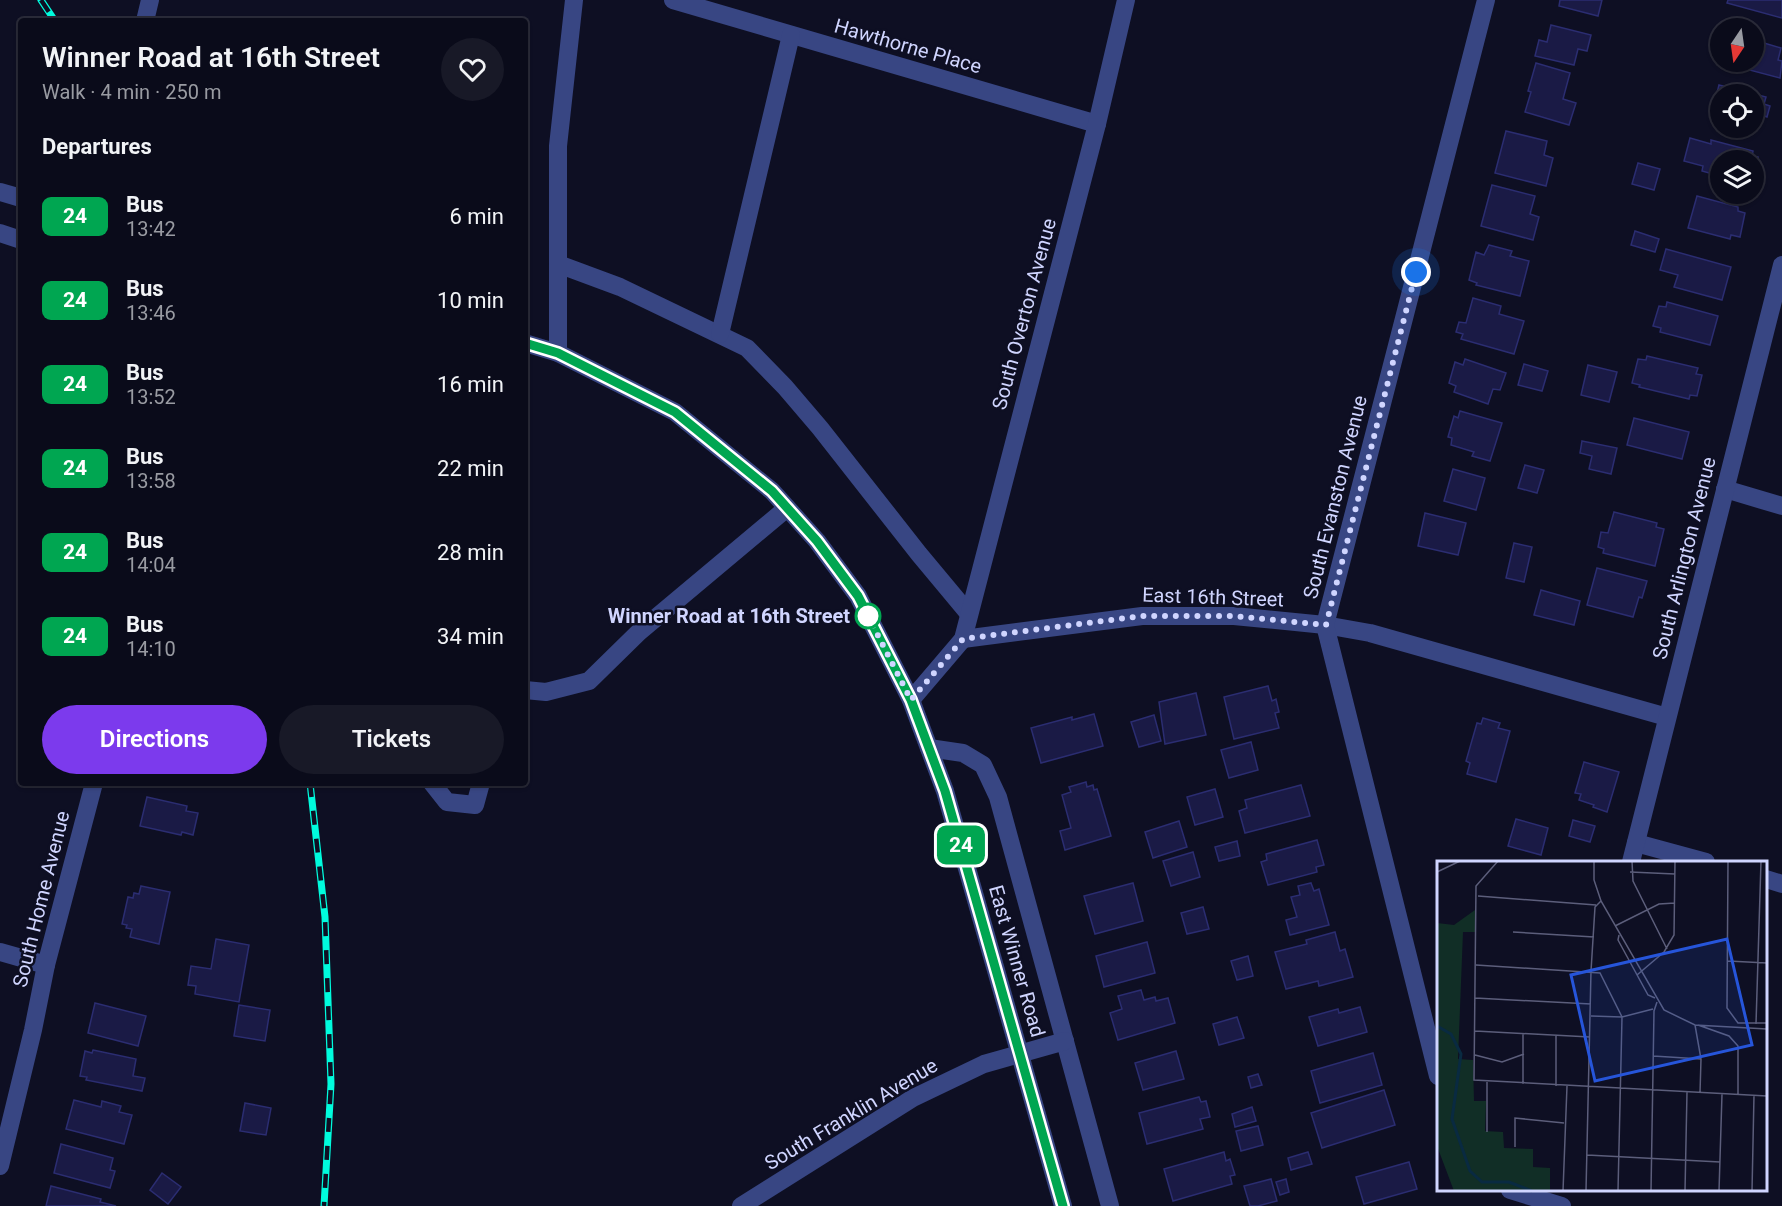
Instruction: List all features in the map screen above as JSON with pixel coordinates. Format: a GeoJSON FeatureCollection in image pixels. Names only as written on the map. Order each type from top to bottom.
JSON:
{"type":"FeatureCollection","features":[{"type":"Feature","properties":{"kind":"street"},"geometry":{"type":"LineString","coordinates":[[146,18],[150,0]]}},
{"type":"Feature","properties":{"kind":"street"},"geometry":{"type":"LineString","coordinates":[[558,353],[558,146],[574,0]]}},
{"type":"Feature","properties":{"kind":"street","name":"Hawthorne Place"},"geometry":{"type":"LineString","coordinates":[[673,0],[1097,124]]}},
{"type":"Feature","properties":{"kind":"street","name":"South Overton Avenue"},"geometry":{"type":"LineString","coordinates":[[963,639],[1097,124],[1126,0]]}},
{"type":"Feature","properties":{"kind":"street","name":"South Evanston Avenue"},"geometry":{"type":"LineString","coordinates":[[1437,1072],[1326,625],[1486,0]]}},
{"type":"Feature","properties":{"kind":"street"},"geometry":{"type":"LineString","coordinates":[[720,334],[790,34]]}},
{"type":"Feature","properties":{"kind":"street"},"geometry":{"type":"LineString","coordinates":[[0,192],[18,197]]}},
{"type":"Feature","properties":{"kind":"street"},"geometry":{"type":"LineString","coordinates":[[0,233],[18,239]]}},
{"type":"Feature","properties":{"kind":"street"},"geometry":{"type":"LineString","coordinates":[[558,264],[620,287],[747,348],[820,428],[918,554],[969,614]]}},
{"type":"Feature","properties":{"kind":"street","name":"South Arlington Avenue"},"geometry":{"type":"LineString","coordinates":[[1631,861],[1782,265]]}},
{"type":"Feature","properties":{"kind":"street","name":"East Winner Road"},"geometry":{"type":"LineString","coordinates":[[528,341],[558,353],[675,412],[772,491],[817,541],[858,596],[911,700],[945,791],[1063,1206]]}},
{"type":"Feature","properties":{"kind":"street"},"geometry":{"type":"LineString","coordinates":[[1725,489],[1782,506]]}},
{"type":"Feature","properties":{"kind":"street"},"geometry":{"type":"LineString","coordinates":[[528,690],[546,692],[589,681],[639,633],[787,508]]}},
{"type":"Feature","properties":{"kind":"street","name":"East 16th Street"},"geometry":{"type":"LineString","coordinates":[[963,639],[1142,616],[1234,616],[1326,625],[1370,633],[1667,717]]}},
{"type":"Feature","properties":{"kind":"street"},"geometry":{"type":"LineString","coordinates":[[911,700],[963,639]]}},
{"type":"Feature","properties":{"kind":"street"},"geometry":{"type":"LineString","coordinates":[[929,748],[963,753],[983,765],[998,797],[1110,1206]]}},
{"type":"Feature","properties":{"kind":"street","name":"South Home Avenue"},"geometry":{"type":"LineString","coordinates":[[0,1166],[33,1030],[46,965],[93,786]]}},
{"type":"Feature","properties":{"kind":"street"},"geometry":{"type":"LineString","coordinates":[[434,786],[447,802],[475,805],[480,786]]}},
{"type":"Feature","properties":{"kind":"street"},"geometry":{"type":"LineString","coordinates":[[1636,843],[1702,861]]}},
{"type":"Feature","properties":{"kind":"street"},"geometry":{"type":"LineString","coordinates":[[1767,879],[1782,884]]}},
{"type":"Feature","properties":{"kind":"street"},"geometry":{"type":"LineString","coordinates":[[0,952],[46,965]]}},
{"type":"Feature","properties":{"kind":"street","name":"South Franklin Avenue"},"geometry":{"type":"LineString","coordinates":[[741,1206],[913,1098],[984,1064],[1065,1041]]}},
{"type":"Feature","properties":{"kind":"street"},"geometry":{"type":"LineString","coordinates":[[1514,1191],[1550,1201]]}},
{"type":"Feature","properties":{"kind":"building"},"geometry":{"type":"Polygon","coordinates":[[[1560,0],[1602,0],[1598,16],[1559,6],[1560,0]]]}},
{"type":"Feature","properties":{"kind":"building"},"geometry":{"type":"Polygon","coordinates":[[[1728,0],[1782,0],[1782,18],[1727,3],[1728,0]]]}},
{"type":"Feature","properties":{"kind":"building"},"geometry":{"type":"Polygon","coordinates":[[[1551,25],[1591,35],[1587,51],[1578,49],[1574,65],[1535,56],[1539,40],[1547,42],[1551,25]]]}},
{"type":"Feature","properties":{"kind":"building"},"geometry":{"type":"Polygon","coordinates":[[[1764,43],[1781,48],[1778,60],[1782,61],[1780,78],[1757,72],[1764,72],[1764,43]]]}},
{"type":"Feature","properties":{"kind":"building"},"geometry":{"type":"Polygon","coordinates":[[[1536,63],[1570,73],[1563,99],[1576,103],[1569,125],[1525,112],[1536,63]]]}},
{"type":"Feature","properties":{"kind":"building"},"geometry":{"type":"Polygon","coordinates":[[[1764,104],[1770,106],[1767,117],[1764,116],[1764,104]]]}},
{"type":"Feature","properties":{"kind":"building"},"geometry":{"type":"Polygon","coordinates":[[[1506,131],[1547,141],[1544,155],[1553,158],[1546,186],[1495,173],[1506,131]]]}},
{"type":"Feature","properties":{"kind":"building"},"geometry":{"type":"Polygon","coordinates":[[[1690,138],[1711,144],[1711,140],[1749,150],[1710,150],[1710,173],[1702,171],[1703,166],[1684,161],[1690,138]]]}},
{"type":"Feature","properties":{"kind":"building"},"geometry":{"type":"Polygon","coordinates":[[[1638,163],[1660,169],[1654,190],[1632,184],[1638,163]]]}},
{"type":"Feature","properties":{"kind":"building"},"geometry":{"type":"Polygon","coordinates":[[[1492,185],[1535,196],[1530,214],[1539,217],[1533,240],[1481,226],[1492,185]]]}},
{"type":"Feature","properties":{"kind":"building"},"geometry":{"type":"Polygon","coordinates":[[[1697,196],[1710,199],[1710,204],[1738,207],[1738,211],[1745,213],[1740,237],[1731,235],[1730,239],[1688,228],[1697,196]]]}},
{"type":"Feature","properties":{"kind":"building"},"geometry":{"type":"Polygon","coordinates":[[[1635,231],[1659,239],[1655,252],[1631,245],[1635,231]]]}},
{"type":"Feature","properties":{"kind":"building"},"geometry":{"type":"Polygon","coordinates":[[[1489,245],[1512,251],[1510,256],[1529,261],[1520,296],[1476,285],[1477,283],[1469,280],[1476,252],[1484,255],[1489,245]]]}},
{"type":"Feature","properties":{"kind":"building"},"geometry":{"type":"Polygon","coordinates":[[[1666,249],[1731,267],[1722,300],[1674,287],[1678,275],[1660,270],[1666,249]]]}},
{"type":"Feature","properties":{"kind":"building"},"geometry":{"type":"Polygon","coordinates":[[[1473,298],[1501,306],[1499,314],[1524,321],[1514,354],[1461,339],[1463,334],[1456,332],[1459,322],[1466,323],[1473,298]]]}},
{"type":"Feature","properties":{"kind":"building"},"geometry":{"type":"Polygon","coordinates":[[[1667,302],[1718,316],[1710,345],[1660,332],[1661,328],[1653,326],[1659,306],[1666,307],[1667,302]]]}},
{"type":"Feature","properties":{"kind":"building"},"geometry":{"type":"Polygon","coordinates":[[[1647,356],[1698,368],[1696,374],[1702,375],[1697,396],[1690,395],[1689,399],[1639,387],[1640,385],[1632,383],[1638,359],[1646,360],[1647,356]]]}},
{"type":"Feature","properties":{"kind":"building"},"geometry":{"type":"Polygon","coordinates":[[[1465,359],[1506,373],[1500,390],[1493,389],[1488,404],[1454,392],[1456,386],[1449,383],[1455,362],[1463,365],[1465,359]]]}},
{"type":"Feature","properties":{"kind":"building"},"geometry":{"type":"Polygon","coordinates":[[[1524,364],[1548,371],[1542,391],[1518,385],[1524,364]]]}},
{"type":"Feature","properties":{"kind":"building"},"geometry":{"type":"Polygon","coordinates":[[[1588,365],[1617,372],[1609,402],[1581,395],[1588,365]]]}},
{"type":"Feature","properties":{"kind":"building"},"geometry":{"type":"Polygon","coordinates":[[[1460,411],[1502,423],[1490,461],[1472,456],[1474,452],[1451,445],[1452,438],[1448,437],[1454,416],[1458,418],[1460,411]]]}},
{"type":"Feature","properties":{"kind":"building"},"geometry":{"type":"Polygon","coordinates":[[[1634,418],[1689,432],[1682,459],[1627,445],[1634,418]]]}},
{"type":"Feature","properties":{"kind":"building"},"geometry":{"type":"Polygon","coordinates":[[[1582,441],[1617,448],[1611,474],[1589,469],[1592,456],[1580,453],[1582,441]]]}},
{"type":"Feature","properties":{"kind":"building"},"geometry":{"type":"Polygon","coordinates":[[[1525,465],[1544,470],[1537,493],[1518,488],[1525,465]]]}},
{"type":"Feature","properties":{"kind":"building"},"geometry":{"type":"Polygon","coordinates":[[[1453,469],[1485,478],[1476,510],[1444,501],[1453,469]]]}},
{"type":"Feature","properties":{"kind":"building"},"geometry":{"type":"Polygon","coordinates":[[[1614,512],[1657,523],[1656,527],[1664,529],[1655,566],[1603,553],[1604,549],[1598,547],[1601,532],[1608,533],[1614,512]]]}},
{"type":"Feature","properties":{"kind":"building"},"geometry":{"type":"Polygon","coordinates":[[[1425,513],[1466,523],[1458,555],[1418,546],[1425,513]]]}},
{"type":"Feature","properties":{"kind":"building"},"geometry":{"type":"Polygon","coordinates":[[[1514,543],[1532,547],[1524,582],[1506,578],[1514,543]]]}},
{"type":"Feature","properties":{"kind":"building"},"geometry":{"type":"Polygon","coordinates":[[[1597,568],[1647,581],[1633,617],[1587,605],[1597,568]]]}},
{"type":"Feature","properties":{"kind":"building"},"geometry":{"type":"Polygon","coordinates":[[[1541,590],[1580,601],[1574,625],[1534,615],[1541,590]]]}},
{"type":"Feature","properties":{"kind":"building"},"geometry":{"type":"Polygon","coordinates":[[[1268,686],[1272,701],[1276,699],[1279,712],[1275,713],[1279,728],[1234,739],[1224,697],[1268,686]]]}},
{"type":"Feature","properties":{"kind":"building"},"geometry":{"type":"Polygon","coordinates":[[[1196,693],[1206,735],[1165,744],[1159,702],[1196,693]]]}},
{"type":"Feature","properties":{"kind":"building"},"geometry":{"type":"Polygon","coordinates":[[[1094,714],[1103,746],[1041,763],[1031,728],[1072,717],[1072,720],[1094,714]]]}},
{"type":"Feature","properties":{"kind":"building"},"geometry":{"type":"Polygon","coordinates":[[[1154,715],[1161,741],[1139,747],[1131,722],[1154,715]]]}},
{"type":"Feature","properties":{"kind":"building"},"geometry":{"type":"Polygon","coordinates":[[[1483,718],[1500,723],[1498,728],[1510,731],[1496,782],[1467,774],[1470,763],[1466,761],[1477,723],[1481,724],[1483,718]]]}},
{"type":"Feature","properties":{"kind":"building"},"geometry":{"type":"Polygon","coordinates":[[[1251,742],[1258,770],[1229,778],[1221,750],[1251,742]]]}},
{"type":"Feature","properties":{"kind":"building"},"geometry":{"type":"Polygon","coordinates":[[[1584,762],[1619,772],[1607,812],[1579,800],[1581,794],[1575,793],[1584,762]]]}},
{"type":"Feature","properties":{"kind":"building"},"geometry":{"type":"Polygon","coordinates":[[[1086,782],[1087,787],[1093,785],[1094,790],[1097,789],[1111,836],[1065,850],[1060,831],[1071,828],[1062,795],[1071,792],[1069,787],[1086,782]]]}},
{"type":"Feature","properties":{"kind":"building"},"geometry":{"type":"Polygon","coordinates":[[[1301,785],[1310,816],[1245,833],[1239,811],[1247,808],[1245,800],[1301,785]]]}},
{"type":"Feature","properties":{"kind":"building"},"geometry":{"type":"Polygon","coordinates":[[[1215,789],[1223,817],[1195,825],[1187,797],[1215,789]]]}},
{"type":"Feature","properties":{"kind":"building"},"geometry":{"type":"Polygon","coordinates":[[[147,797],[187,806],[186,811],[198,813],[193,835],[182,832],[181,835],[140,826],[147,797]]]}},
{"type":"Feature","properties":{"kind":"building"},"geometry":{"type":"Polygon","coordinates":[[[1516,819],[1548,828],[1541,855],[1508,846],[1516,819]]]}},
{"type":"Feature","properties":{"kind":"building"},"geometry":{"type":"Polygon","coordinates":[[[1573,820],[1595,826],[1590,842],[1569,836],[1573,820]]]}},
{"type":"Feature","properties":{"kind":"building"},"geometry":{"type":"Polygon","coordinates":[[[1179,821],[1187,847],[1153,858],[1145,832],[1179,821]]]}},
{"type":"Feature","properties":{"kind":"building"},"geometry":{"type":"Polygon","coordinates":[[[1317,840],[1324,865],[1316,867],[1317,872],[1268,885],[1261,862],[1267,860],[1266,854],[1317,840]]]}},
{"type":"Feature","properties":{"kind":"building"},"geometry":{"type":"Polygon","coordinates":[[[1237,841],[1240,856],[1219,861],[1215,847],[1237,841]]]}},
{"type":"Feature","properties":{"kind":"building"},"geometry":{"type":"Polygon","coordinates":[[[1193,852],[1200,877],[1171,886],[1163,861],[1193,852]]]}},
{"type":"Feature","properties":{"kind":"building"},"geometry":{"type":"Polygon","coordinates":[[[1133,883],[1143,921],[1095,934],[1084,896],[1133,883]]]}},
{"type":"Feature","properties":{"kind":"building"},"geometry":{"type":"Polygon","coordinates":[[[1311,883],[1314,891],[1319,889],[1329,925],[1290,935],[1286,920],[1297,917],[1291,897],[1300,895],[1298,886],[1311,883]]]}},
{"type":"Feature","properties":{"kind":"building"},"geometry":{"type":"Polygon","coordinates":[[[141,886],[170,892],[159,944],[130,937],[132,929],[122,924],[128,897],[133,898],[134,893],[139,894],[141,886]]]}},
{"type":"Feature","properties":{"kind":"building"},"geometry":{"type":"Polygon","coordinates":[[[1203,907],[1209,929],[1187,934],[1181,913],[1203,907]]]}},
{"type":"Feature","properties":{"kind":"building"},"geometry":{"type":"Polygon","coordinates":[[[1335,932],[1340,951],[1345,949],[1353,977],[1319,986],[1318,981],[1286,989],[1275,952],[1307,944],[1306,940],[1335,932]]]}},
{"type":"Feature","properties":{"kind":"building"},"geometry":{"type":"Polygon","coordinates":[[[216,939],[249,945],[239,1002],[195,994],[196,986],[188,985],[191,966],[211,969],[216,939]]]}},
{"type":"Feature","properties":{"kind":"building"},"geometry":{"type":"Polygon","coordinates":[[[1147,942],[1155,973],[1104,987],[1096,956],[1147,942]]]}},
{"type":"Feature","properties":{"kind":"building"},"geometry":{"type":"Polygon","coordinates":[[[1248,956],[1253,976],[1237,980],[1231,961],[1248,956]]]}},
{"type":"Feature","properties":{"kind":"building"},"geometry":{"type":"Polygon","coordinates":[[[1141,990],[1144,1000],[1155,997],[1156,1001],[1168,998],[1175,1023],[1118,1040],[1110,1013],[1122,1009],[1118,996],[1141,990]]]}},
{"type":"Feature","properties":{"kind":"building"},"geometry":{"type":"Polygon","coordinates":[[[95,1003],[146,1016],[138,1046],[88,1033],[95,1003]]]}},
{"type":"Feature","properties":{"kind":"building"},"geometry":{"type":"Polygon","coordinates":[[[239,1005],[270,1010],[265,1041],[234,1036],[239,1005]]]}},
{"type":"Feature","properties":{"kind":"building"},"geometry":{"type":"Polygon","coordinates":[[[1360,1007],[1367,1032],[1318,1046],[1309,1017],[1338,1009],[1339,1013],[1360,1007]]]}},
{"type":"Feature","properties":{"kind":"building"},"geometry":{"type":"Polygon","coordinates":[[[1237,1017],[1244,1038],[1219,1045],[1213,1024],[1237,1017]]]}},
{"type":"Feature","properties":{"kind":"building"},"geometry":{"type":"Polygon","coordinates":[[[93,1050],[136,1059],[133,1076],[145,1078],[142,1091],[86,1080],[87,1077],[80,1076],[85,1051],[92,1053],[93,1050]]]}},
{"type":"Feature","properties":{"kind":"building"},"geometry":{"type":"Polygon","coordinates":[[[1176,1051],[1184,1079],[1143,1090],[1135,1063],[1176,1051]]]}},
{"type":"Feature","properties":{"kind":"building"},"geometry":{"type":"Polygon","coordinates":[[[1373,1053],[1382,1085],[1320,1103],[1311,1071],[1373,1053]]]}},
{"type":"Feature","properties":{"kind":"building"},"geometry":{"type":"Polygon","coordinates":[[[1258,1074],[1262,1085],[1251,1088],[1248,1077],[1258,1074]]]}},
{"type":"Feature","properties":{"kind":"building"},"geometry":{"type":"Polygon","coordinates":[[[1384,1090],[1395,1125],[1322,1148],[1311,1113],[1384,1090]]]}},
{"type":"Feature","properties":{"kind":"building"},"geometry":{"type":"Polygon","coordinates":[[[1199,1097],[1201,1102],[1206,1101],[1210,1117],[1200,1119],[1203,1129],[1147,1144],[1139,1113],[1199,1097]]]}},
{"type":"Feature","properties":{"kind":"building"},"geometry":{"type":"Polygon","coordinates":[[[74,1100],[101,1107],[102,1101],[121,1106],[119,1112],[132,1115],[124,1144],[66,1129],[74,1100]]]}},
{"type":"Feature","properties":{"kind":"building"},"geometry":{"type":"Polygon","coordinates":[[[245,1103],[271,1108],[266,1135],[240,1131],[245,1103]]]}},
{"type":"Feature","properties":{"kind":"building"},"geometry":{"type":"Polygon","coordinates":[[[1252,1107],[1256,1121],[1235,1127],[1232,1114],[1252,1107]]]}},
{"type":"Feature","properties":{"kind":"building"},"geometry":{"type":"Polygon","coordinates":[[[1258,1126],[1263,1145],[1241,1151],[1236,1131],[1258,1126]]]}},
{"type":"Feature","properties":{"kind":"building"},"geometry":{"type":"Polygon","coordinates":[[[61,1144],[113,1158],[110,1170],[115,1171],[110,1188],[54,1173],[61,1144]]]}},
{"type":"Feature","properties":{"kind":"building"},"geometry":{"type":"Polygon","coordinates":[[[1224,1152],[1226,1161],[1230,1159],[1235,1175],[1230,1176],[1232,1184],[1173,1201],[1164,1169],[1224,1152]]]}},
{"type":"Feature","properties":{"kind":"building"},"geometry":{"type":"Polygon","coordinates":[[[1308,1152],[1312,1164],[1291,1170],[1288,1158],[1308,1152]]]}},
{"type":"Feature","properties":{"kind":"building"},"geometry":{"type":"Polygon","coordinates":[[[1409,1162],[1417,1189],[1364,1204],[1356,1177],[1409,1162]]]}},
{"type":"Feature","properties":{"kind":"building"},"geometry":{"type":"Polygon","coordinates":[[[162,1173],[181,1187],[168,1204],[150,1190],[162,1173]]]}},
{"type":"Feature","properties":{"kind":"building"},"geometry":{"type":"Polygon","coordinates":[[[1271,1179],[1277,1201],[1250,1206],[1244,1186],[1271,1179]]]}},
{"type":"Feature","properties":{"kind":"building"},"geometry":{"type":"Polygon","coordinates":[[[1286,1179],[1289,1192],[1280,1195],[1276,1182],[1286,1179]]]}},
{"type":"Feature","properties":{"kind":"building"},"geometry":{"type":"Polygon","coordinates":[[[51,1186],[101,1199],[100,1202],[116,1206],[46,1206],[51,1186]]]}},
{"type":"Feature","properties":{"kind":"railway"},"geometry":{"type":"LineString","coordinates":[[41,0],[53,18]]}},
{"type":"Feature","properties":{"kind":"railway"},"geometry":{"type":"LineString","coordinates":[[310,786],[325,917],[331,1084],[324,1206]]}},
{"type":"Feature","properties":{"kind":"bus line","name":"24"},"geometry":{"type":"LineString","coordinates":[[528,344],[558,353],[675,412],[772,491],[817,541],[858,596],[911,700],[945,791],[1063,1206]]}},
{"type":"Feature","properties":{"kind":"place","name":"Winner Road at 16th Street"},"geometry":{"type":"Point","coordinates":[868,616]}},
{"type":"Feature","properties":{"kind":"route"},"geometry":{"type":"LineString","coordinates":[[868,616],[911,700],[963,639],[1142,616],[1234,616],[1326,625],[1416,272]]}}]}
